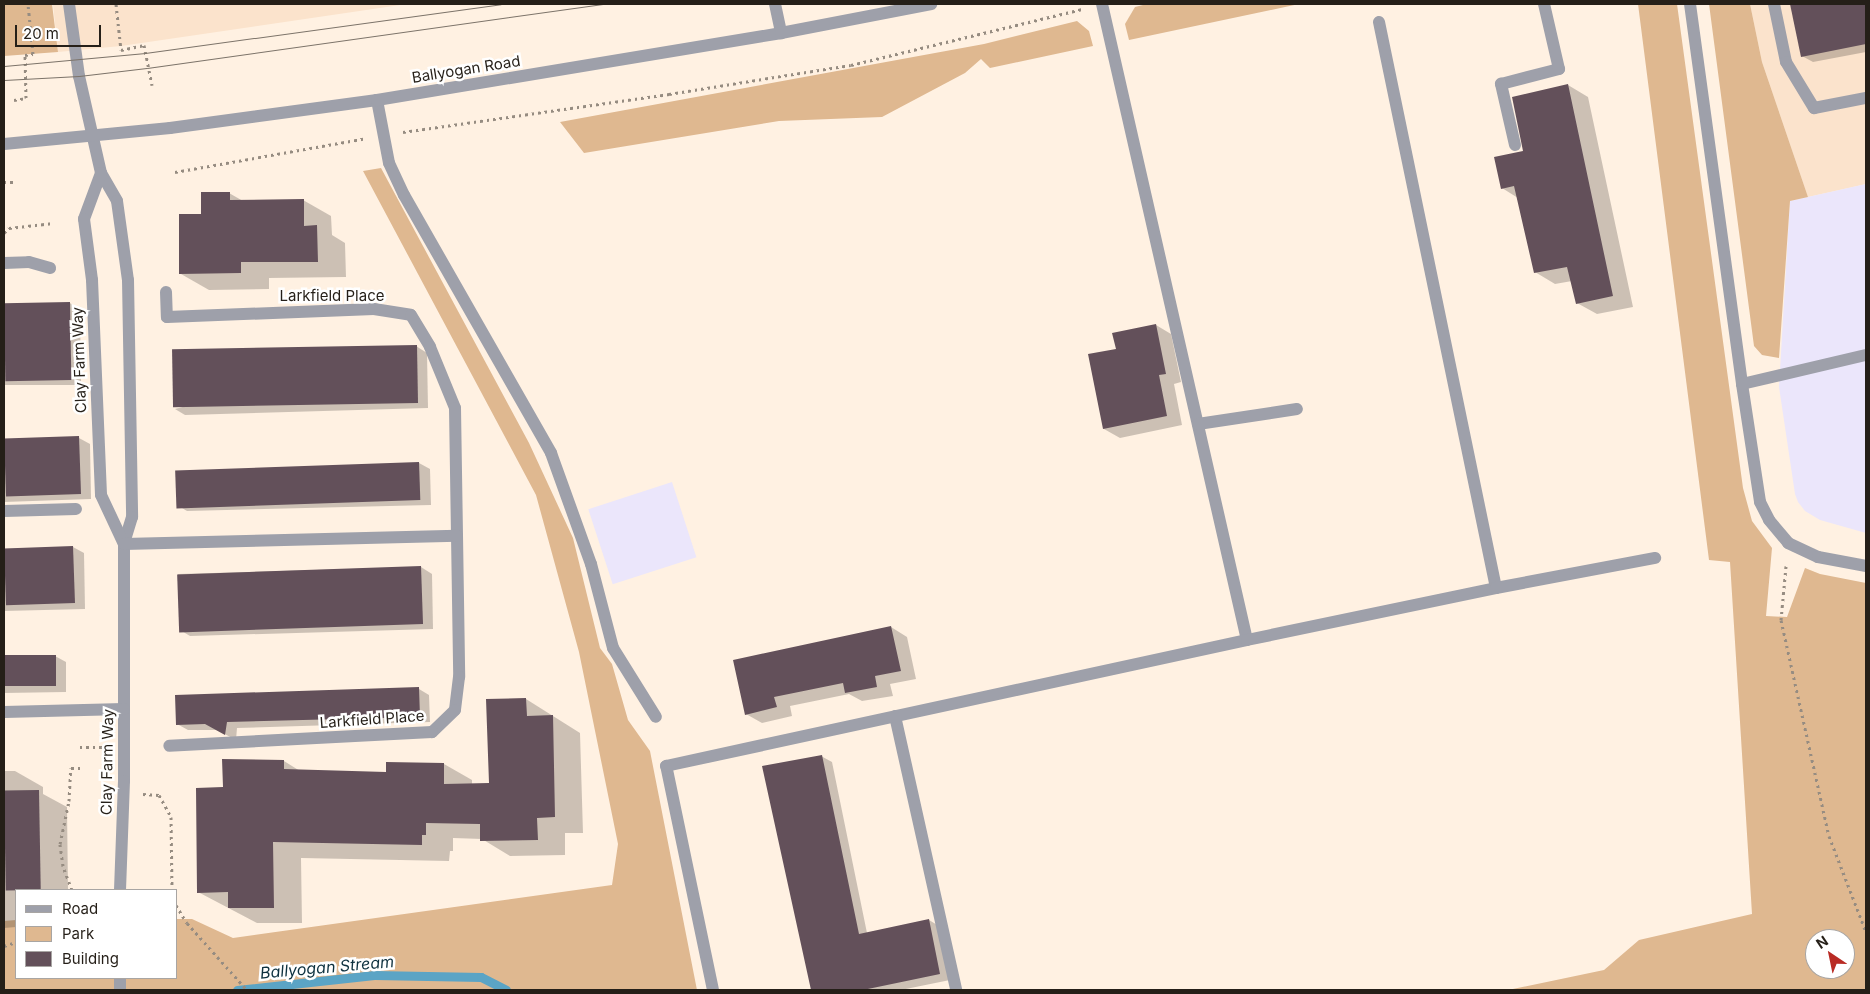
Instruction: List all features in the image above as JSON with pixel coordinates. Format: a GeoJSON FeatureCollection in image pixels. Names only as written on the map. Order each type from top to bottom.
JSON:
{"type":"FeatureCollection","features":[{"type":"Feature","properties":{"kind":"street","name":"Clay Farm Way"},"geometry":{"type":"LineString","coordinates":[[68,4],[79,76],[101,172],[117,200],[128,280],[132,517],[124,544],[124,793],[120,889]]}},
{"type":"Feature","properties":{"kind":"street"},"geometry":{"type":"LineString","coordinates":[[774,4],[781,33]]}},
{"type":"Feature","properties":{"kind":"street","name":"Ballyogan Road"},"geometry":{"type":"LineString","coordinates":[[4,144],[94,137],[377,100],[781,33],[931,4]]}},
{"type":"Feature","properties":{"kind":"street"},"geometry":{"type":"LineString","coordinates":[[1102,4],[1246,640]]}},
{"type":"Feature","properties":{"kind":"street"},"geometry":{"type":"LineString","coordinates":[[1515,145],[1501,84],[1559,69],[1544,4]]}},
{"type":"Feature","properties":{"kind":"street"},"geometry":{"type":"LineString","coordinates":[[1690,4],[1760,502],[1769,520],[1788,543],[1818,557],[1866,566]]}},
{"type":"Feature","properties":{"kind":"street"},"geometry":{"type":"LineString","coordinates":[[1774,4],[1786,62],[1814,108],[1866,98]]}},
{"type":"Feature","properties":{"kind":"street"},"geometry":{"type":"LineString","coordinates":[[1379,22],[1496,588]]}},
{"type":"Feature","properties":{"kind":"street"},"geometry":{"type":"LineString","coordinates":[[377,100],[382,136],[389,164],[404,195],[551,453],[591,564],[613,648],[656,717]]}},
{"type":"Feature","properties":{"kind":"street","name":"Clay Farm Way"},"geometry":{"type":"LineString","coordinates":[[101,172],[84,220],[92,280],[101,495],[124,544]]}},
{"type":"Feature","properties":{"kind":"street"},"geometry":{"type":"LineString","coordinates":[[4,263],[29,262],[50,268]]}},
{"type":"Feature","properties":{"kind":"street","name":"Larkfield Place"},"geometry":{"type":"LineString","coordinates":[[166,292],[167,317],[374,309],[411,315],[430,348],[455,408],[458,677],[455,710],[432,732],[169,746]]}},
{"type":"Feature","properties":{"kind":"street"},"geometry":{"type":"LineString","coordinates":[[1742,384],[1781,373],[1866,355]]}},
{"type":"Feature","properties":{"kind":"street"},"geometry":{"type":"LineString","coordinates":[[1198,424],[1297,409]]}},
{"type":"Feature","properties":{"kind":"street"},"geometry":{"type":"LineString","coordinates":[[4,511],[76,509]]}},
{"type":"Feature","properties":{"kind":"street"},"geometry":{"type":"LineString","coordinates":[[124,544],[457,536]]}},
{"type":"Feature","properties":{"kind":"street"},"geometry":{"type":"LineString","coordinates":[[713,990],[666,766],[1246,640],[1496,588],[1655,558]]}},
{"type":"Feature","properties":{"kind":"street"},"geometry":{"type":"LineString","coordinates":[[4,712],[124,709]]}},
{"type":"Feature","properties":{"kind":"street"},"geometry":{"type":"LineString","coordinates":[[895,716],[956,990]]}},
{"type":"Feature","properties":{"kind":"path"},"geometry":{"type":"LineString","coordinates":[[14,100],[26,98],[25,55],[33,54],[28,4]]}},
{"type":"Feature","properties":{"kind":"path"},"geometry":{"type":"LineString","coordinates":[[116,4],[121,50],[144,45],[152,85]]}},
{"type":"Feature","properties":{"kind":"path"},"geometry":{"type":"LineString","coordinates":[[175,172],[382,136],[669,94],[850,65],[1102,4]]}},
{"type":"Feature","properties":{"kind":"path"},"geometry":{"type":"LineString","coordinates":[[4,182],[17,182]]}},
{"type":"Feature","properties":{"kind":"path"},"geometry":{"type":"LineString","coordinates":[[4,233],[9,228],[54,223]]}},
{"type":"Feature","properties":{"kind":"path"},"geometry":{"type":"LineString","coordinates":[[1788,543],[1781,620],[1828,836],[1866,932]]}},
{"type":"Feature","properties":{"kind":"path"},"geometry":{"type":"LineString","coordinates":[[72,889],[63,866],[60,844],[68,801],[70,768],[82,768]]}},
{"type":"Feature","properties":{"kind":"path"},"geometry":{"type":"LineString","coordinates":[[124,793],[159,795],[171,818],[172,889]]}},
{"type":"Feature","properties":{"kind":"path"},"geometry":{"type":"LineString","coordinates":[[178,908],[187,923],[247,990]]}},
{"type":"Feature","properties":{"kind":"shaded area"},"geometry":{"type":"Polygon","coordinates":[[[53,4],[407,4],[121,46],[58,52],[53,4]]]}},
{"type":"Feature","properties":{"kind":"shaded area"},"geometry":{"type":"Polygon","coordinates":[[[1750,4],[1866,4],[1866,184],[1808,197],[1762,62],[1750,4]]]}},
{"type":"Feature","properties":{"kind":"shaded area"},"geometry":{"type":"Polygon","coordinates":[[[1866,184],[1866,533],[1820,520],[1805,511],[1798,502],[1795,494],[1779,387],[1790,201],[1866,184]]]}},
{"type":"Feature","properties":{"kind":"shaded area"},"geometry":{"type":"Polygon","coordinates":[[[672,482],[696,557],[613,584],[588,509],[672,482]]]}},
{"type":"Feature","properties":{"kind":"green space"},"geometry":{"type":"Polygon","coordinates":[[[4,4],[52,4],[58,52],[4,56],[4,4]]]}},
{"type":"Feature","properties":{"kind":"green space"},"geometry":{"type":"Polygon","coordinates":[[[1147,4],[1299,4],[1129,40],[1125,24],[1135,7],[1147,4]]]}},
{"type":"Feature","properties":{"kind":"green space"},"geometry":{"type":"Polygon","coordinates":[[[1638,4],[1677,4],[1743,488],[1752,521],[1772,548],[1766,616],[1787,617],[1805,568],[1820,574],[1866,583],[1866,990],[1508,990],[1604,970],[1639,940],[1752,914],[1730,562],[1709,560],[1638,4]]]}},
{"type":"Feature","properties":{"kind":"green space"},"geometry":{"type":"Polygon","coordinates":[[[1709,4],[1750,4],[1762,62],[1808,197],[1790,201],[1779,358],[1762,355],[1754,346],[1709,4]]]}},
{"type":"Feature","properties":{"kind":"green space"},"geometry":{"type":"Polygon","coordinates":[[[1077,21],[1089,31],[1093,46],[990,68],[981,59],[965,73],[882,117],[779,121],[584,153],[560,122],[984,44],[1077,21]]]}},
{"type":"Feature","properties":{"kind":"green space"},"geometry":{"type":"Polygon","coordinates":[[[381,168],[529,443],[573,538],[600,648],[612,664],[628,720],[650,751],[697,990],[4,990],[4,921],[15,920],[15,979],[178,979],[178,919],[192,919],[233,938],[612,885],[618,844],[579,652],[536,495],[363,171],[381,168]]]}},
{"type":"Feature","properties":{"kind":"building"},"geometry":{"type":"Polygon","coordinates":[[[1790,4],[1866,4],[1866,44],[1801,57],[1790,4]]]}},
{"type":"Feature","properties":{"kind":"building"},"geometry":{"type":"Polygon","coordinates":[[[1568,84],[1613,296],[1576,304],[1567,267],[1534,273],[1514,186],[1501,189],[1494,157],[1523,151],[1512,97],[1568,84]]]}},
{"type":"Feature","properties":{"kind":"building"},"geometry":{"type":"Polygon","coordinates":[[[201,192],[230,192],[230,200],[304,199],[304,226],[317,225],[318,262],[241,262],[241,273],[179,274],[179,214],[201,214],[201,192]]]}},
{"type":"Feature","properties":{"kind":"building"},"geometry":{"type":"Polygon","coordinates":[[[70,302],[71,380],[5,381],[4,303],[70,302]]]}},
{"type":"Feature","properties":{"kind":"building"},"geometry":{"type":"Polygon","coordinates":[[[1156,324],[1166,374],[1159,375],[1167,416],[1103,429],[1088,354],[1116,349],[1112,333],[1156,324]]]}},
{"type":"Feature","properties":{"kind":"building"},"geometry":{"type":"Polygon","coordinates":[[[417,345],[418,403],[173,407],[172,349],[417,345]]]}},
{"type":"Feature","properties":{"kind":"building"},"geometry":{"type":"Polygon","coordinates":[[[79,436],[81,494],[6,497],[4,439],[79,436]]]}},
{"type":"Feature","properties":{"kind":"building"},"geometry":{"type":"Polygon","coordinates":[[[419,462],[420,500],[176,508],[175,471],[419,462]]]}},
{"type":"Feature","properties":{"kind":"building"},"geometry":{"type":"Polygon","coordinates":[[[73,546],[75,603],[6,605],[4,548],[73,546]]]}},
{"type":"Feature","properties":{"kind":"building"},"geometry":{"type":"Polygon","coordinates":[[[421,566],[423,624],[179,632],[177,575],[421,566]]]}},
{"type":"Feature","properties":{"kind":"building"},"geometry":{"type":"Polygon","coordinates":[[[891,626],[901,671],[875,676],[877,687],[845,693],[843,683],[774,697],[777,707],[745,715],[733,660],[891,626]]]}},
{"type":"Feature","properties":{"kind":"building"},"geometry":{"type":"Polygon","coordinates":[[[4,655],[56,655],[56,686],[4,686],[4,655]]]}},
{"type":"Feature","properties":{"kind":"building"},"geometry":{"type":"Polygon","coordinates":[[[419,687],[420,717],[227,722],[225,735],[205,724],[176,725],[175,695],[419,687]]]}},
{"type":"Feature","properties":{"kind":"building"},"geometry":{"type":"Polygon","coordinates":[[[526,698],[527,716],[553,715],[555,817],[537,818],[538,840],[480,841],[480,824],[426,823],[426,835],[422,835],[422,845],[273,842],[274,908],[228,908],[228,892],[197,893],[196,788],[223,787],[222,759],[284,760],[284,769],[386,772],[386,762],[444,763],[444,784],[489,783],[486,699],[526,698]]]}},
{"type":"Feature","properties":{"kind":"building"},"geometry":{"type":"Polygon","coordinates":[[[822,755],[859,934],[929,919],[940,974],[863,990],[811,990],[762,766],[822,755]]]}},
{"type":"Feature","properties":{"kind":"building"},"geometry":{"type":"Polygon","coordinates":[[[39,790],[41,889],[6,891],[4,791],[39,790]]]}},
{"type":"Feature","properties":{"kind":"waterway","name":"Ballyogan Stream"},"geometry":{"type":"LineString","coordinates":[[237,990],[374,975],[481,977],[506,990]]}},
{"type":"Feature","properties":{"kind":"tram line"},"geometry":{"type":"LineString","coordinates":[[4,66],[145,53],[501,4]]}},
{"type":"Feature","properties":{"kind":"tram line"},"geometry":{"type":"LineString","coordinates":[[4,80],[79,76],[147,68],[605,4]]}}]}
